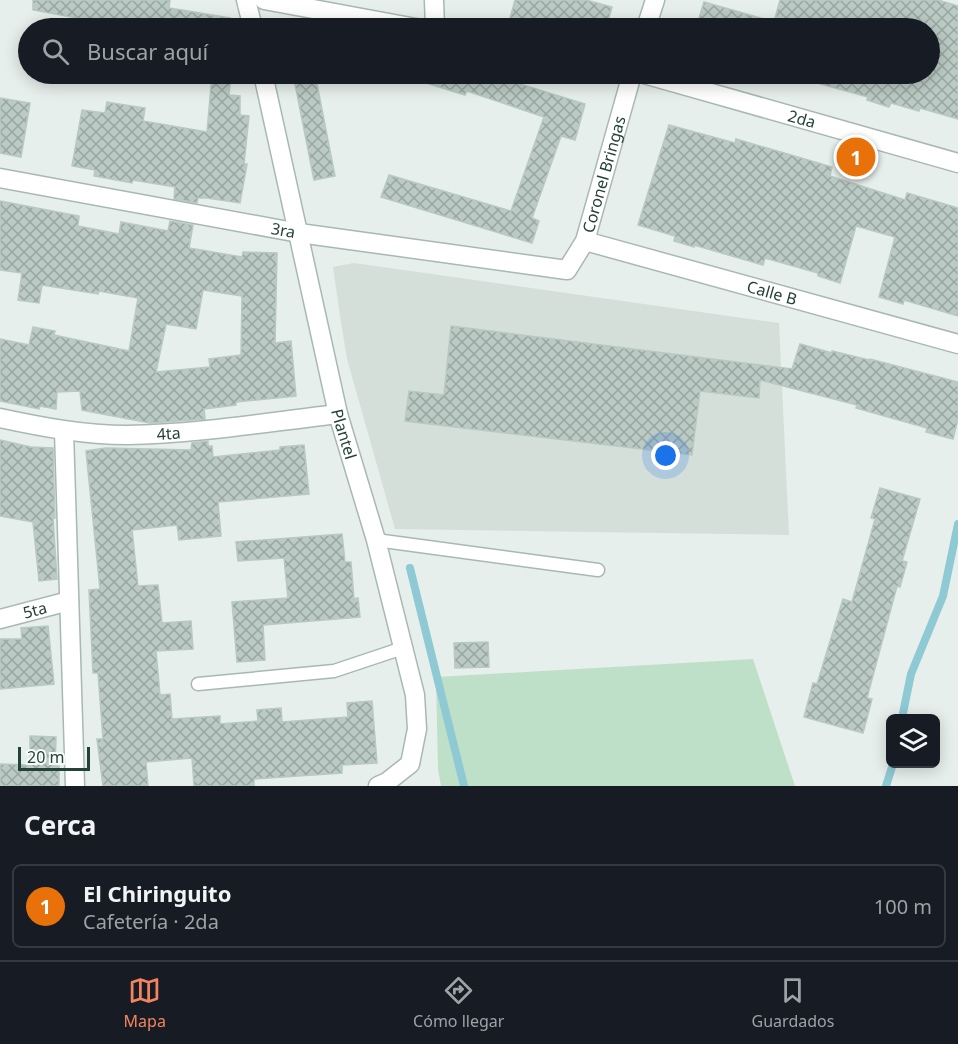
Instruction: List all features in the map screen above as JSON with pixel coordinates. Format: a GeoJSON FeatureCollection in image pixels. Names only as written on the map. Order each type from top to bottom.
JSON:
{"type":"FeatureCollection","features":[{"type":"Feature","properties":{"kind":"street"},"geometry":{"type":"LineString","coordinates":[[246,0],[250,18]]}},
{"type":"Feature","properties":{"kind":"street"},"geometry":{"type":"LineString","coordinates":[[264,0],[362,18]]}},
{"type":"Feature","properties":{"kind":"street"},"geometry":{"type":"LineString","coordinates":[[434,0],[435,18]]}},
{"type":"Feature","properties":{"kind":"street"},"geometry":{"type":"LineString","coordinates":[[649,18],[655,0]]}},
{"type":"Feature","properties":{"kind":"street","name":"Plantel"},"geometry":{"type":"LineString","coordinates":[[265,84],[338,414],[376,540],[415,695],[417,729],[410,764],[382,784]]}},
{"type":"Feature","properties":{"kind":"street","name":"Coronel Bringas"},"geometry":{"type":"LineString","coordinates":[[567,270],[585,242],[629,84]]}},
{"type":"Feature","properties":{"kind":"street","name":"2da"},"geometry":{"type":"LineString","coordinates":[[679,84],[958,163]]}},
{"type":"Feature","properties":{"kind":"street","name":"3ra"},"geometry":{"type":"LineString","coordinates":[[0,178],[299,233],[567,270]]}},
{"type":"Feature","properties":{"kind":"street","name":"Calle B"},"geometry":{"type":"LineString","coordinates":[[585,242],[958,344]]}},
{"type":"Feature","properties":{"kind":"street","name":"4ta"},"geometry":{"type":"LineString","coordinates":[[0,418],[64,431],[137,434],[188,431],[338,414]]}},
{"type":"Feature","properties":{"kind":"street"},"geometry":{"type":"LineString","coordinates":[[64,431],[75,786]]}},
{"type":"Feature","properties":{"kind":"street","name":"5ta"},"geometry":{"type":"LineString","coordinates":[[0,619],[69,601]]}},
{"type":"Feature","properties":{"kind":"lane"},"geometry":{"type":"LineString","coordinates":[[376,540],[598,570]]}},
{"type":"Feature","properties":{"kind":"lane"},"geometry":{"type":"LineString","coordinates":[[198,684],[333,671],[403,648]]}},
{"type":"Feature","properties":{"kind":"shaded area"},"geometry":{"type":"Polygon","coordinates":[[[354,263],[779,323],[789,535],[395,529],[347,359],[340,316],[333,267],[354,263]]]}},
{"type":"Feature","properties":{"kind":"green space"},"geometry":{"type":"Polygon","coordinates":[[[753,659],[795,786],[441,786],[438,769],[436,677],[753,659]]]}},
{"type":"Feature","properties":{"kind":"building"},"geometry":{"type":"Polygon","coordinates":[[[33,0],[170,0],[169,8],[230,18],[76,18],[33,10],[33,0]]]}},
{"type":"Feature","properties":{"kind":"building"},"geometry":{"type":"Polygon","coordinates":[[[515,0],[586,0],[612,7],[609,18],[510,18],[515,0]]]}},
{"type":"Feature","properties":{"kind":"building"},"geometry":{"type":"Polygon","coordinates":[[[780,0],[938,0],[958,6],[958,119],[920,108],[919,111],[891,103],[889,107],[867,100],[868,97],[821,84],[940,84],[940,18],[775,18],[780,0]]]}},
{"type":"Feature","properties":{"kind":"building"},"geometry":{"type":"Polygon","coordinates":[[[704,2],[760,18],[699,18],[704,2]]]}},
{"type":"Feature","properties":{"kind":"building"},"geometry":{"type":"Polygon","coordinates":[[[211,84],[230,84],[229,95],[240,96],[240,115],[249,116],[244,164],[247,164],[240,203],[207,198],[198,198],[197,203],[174,199],[175,187],[133,180],[132,183],[94,176],[95,170],[72,166],[82,110],[105,113],[107,102],[145,108],[143,121],[207,132],[211,84]]]}},
{"type":"Feature","properties":{"kind":"building"},"geometry":{"type":"Polygon","coordinates":[[[295,84],[317,84],[335,176],[314,180],[295,84]]]}},
{"type":"Feature","properties":{"kind":"building"},"geometry":{"type":"Polygon","coordinates":[[[429,84],[520,84],[585,104],[575,140],[561,136],[532,218],[539,221],[532,243],[381,197],[389,175],[511,211],[544,117],[467,91],[465,95],[429,84]]]}},
{"type":"Feature","properties":{"kind":"building"},"geometry":{"type":"Polygon","coordinates":[[[0,98],[30,103],[21,157],[0,153],[0,98]]]}},
{"type":"Feature","properties":{"kind":"building"},"geometry":{"type":"Polygon","coordinates":[[[669,125],[735,143],[736,139],[832,167],[830,176],[905,200],[907,193],[958,208],[958,316],[904,300],[903,304],[879,297],[895,237],[856,226],[840,283],[818,276],[818,273],[765,258],[763,265],[694,245],[694,247],[674,241],[675,236],[638,225],[669,125]]]}},
{"type":"Feature","properties":{"kind":"building"},"geometry":{"type":"Polygon","coordinates":[[[0,201],[79,216],[78,226],[119,234],[121,222],[168,231],[170,221],[193,225],[189,248],[242,257],[243,252],[277,253],[275,343],[291,341],[296,396],[236,402],[236,405],[204,409],[205,419],[150,423],[82,410],[80,391],[57,392],[56,409],[40,406],[39,409],[0,401],[0,339],[29,345],[33,327],[55,331],[54,335],[129,351],[138,298],[42,285],[39,303],[18,300],[22,273],[0,270],[0,201]],[[203,290],[196,329],[166,324],[156,372],[210,367],[209,359],[241,355],[242,296],[203,290]]]}},
{"type":"Feature","properties":{"kind":"building"},"geometry":{"type":"Polygon","coordinates":[[[451,326],[792,369],[800,344],[958,382],[958,419],[953,439],[926,432],[927,428],[856,408],[857,405],[760,380],[759,398],[700,391],[692,455],[405,421],[409,391],[444,395],[451,326]]]}},
{"type":"Feature","properties":{"kind":"building"},"geometry":{"type":"Polygon","coordinates":[[[0,440],[31,447],[53,448],[55,518],[53,518],[57,579],[39,581],[33,522],[0,516],[0,440]]]}},
{"type":"Feature","properties":{"kind":"building"},"geometry":{"type":"Polygon","coordinates":[[[208,441],[208,446],[212,446],[213,457],[280,450],[280,447],[304,445],[309,494],[218,502],[221,536],[179,540],[177,525],[132,530],[138,586],[158,585],[162,623],[191,621],[193,649],[156,651],[160,695],[170,694],[172,719],[220,716],[220,724],[258,721],[257,710],[281,708],[282,722],[348,717],[347,703],[372,701],[377,763],[342,765],[342,773],[254,779],[254,786],[194,786],[192,758],[146,762],[148,786],[103,786],[97,739],[103,739],[98,673],[93,673],[89,590],[100,589],[86,451],[106,448],[191,450],[192,443],[208,441]]]}},
{"type":"Feature","properties":{"kind":"building"},"geometry":{"type":"Polygon","coordinates":[[[880,488],[920,499],[902,561],[907,562],[900,587],[897,586],[867,698],[872,699],[863,733],[804,717],[813,683],[817,684],[843,599],[852,602],[875,519],[871,518],[880,488]]]}},
{"type":"Feature","properties":{"kind":"building"},"geometry":{"type":"Polygon","coordinates":[[[342,534],[345,562],[351,562],[354,599],[358,598],[360,617],[263,625],[265,660],[237,662],[232,602],[288,598],[284,558],[238,561],[236,542],[342,534]]]}},
{"type":"Feature","properties":{"kind":"building"},"geometry":{"type":"Polygon","coordinates":[[[48,626],[54,684],[0,689],[0,639],[22,639],[21,628],[48,626]]]}},
{"type":"Feature","properties":{"kind":"building"},"geometry":{"type":"Polygon","coordinates":[[[488,642],[489,667],[455,668],[454,643],[488,642]]]}},
{"type":"Feature","properties":{"kind":"building"},"geometry":{"type":"Polygon","coordinates":[[[30,736],[56,737],[55,766],[59,766],[59,786],[0,786],[0,764],[30,765],[30,736]]]}},
{"type":"Feature","properties":{"kind":"waterway"},"geometry":{"type":"LineString","coordinates":[[903,714],[911,674],[943,596],[958,524]]}},
{"type":"Feature","properties":{"kind":"waterway"},"geometry":{"type":"LineString","coordinates":[[410,568],[464,786]]}},
{"type":"Feature","properties":{"kind":"waterway"},"geometry":{"type":"LineString","coordinates":[[886,786],[892,768]]}},
{"type":"Feature","properties":{"kind":"place","name":"El Chiringuito"},"geometry":{"type":"Point","coordinates":[856,157]}}]}
